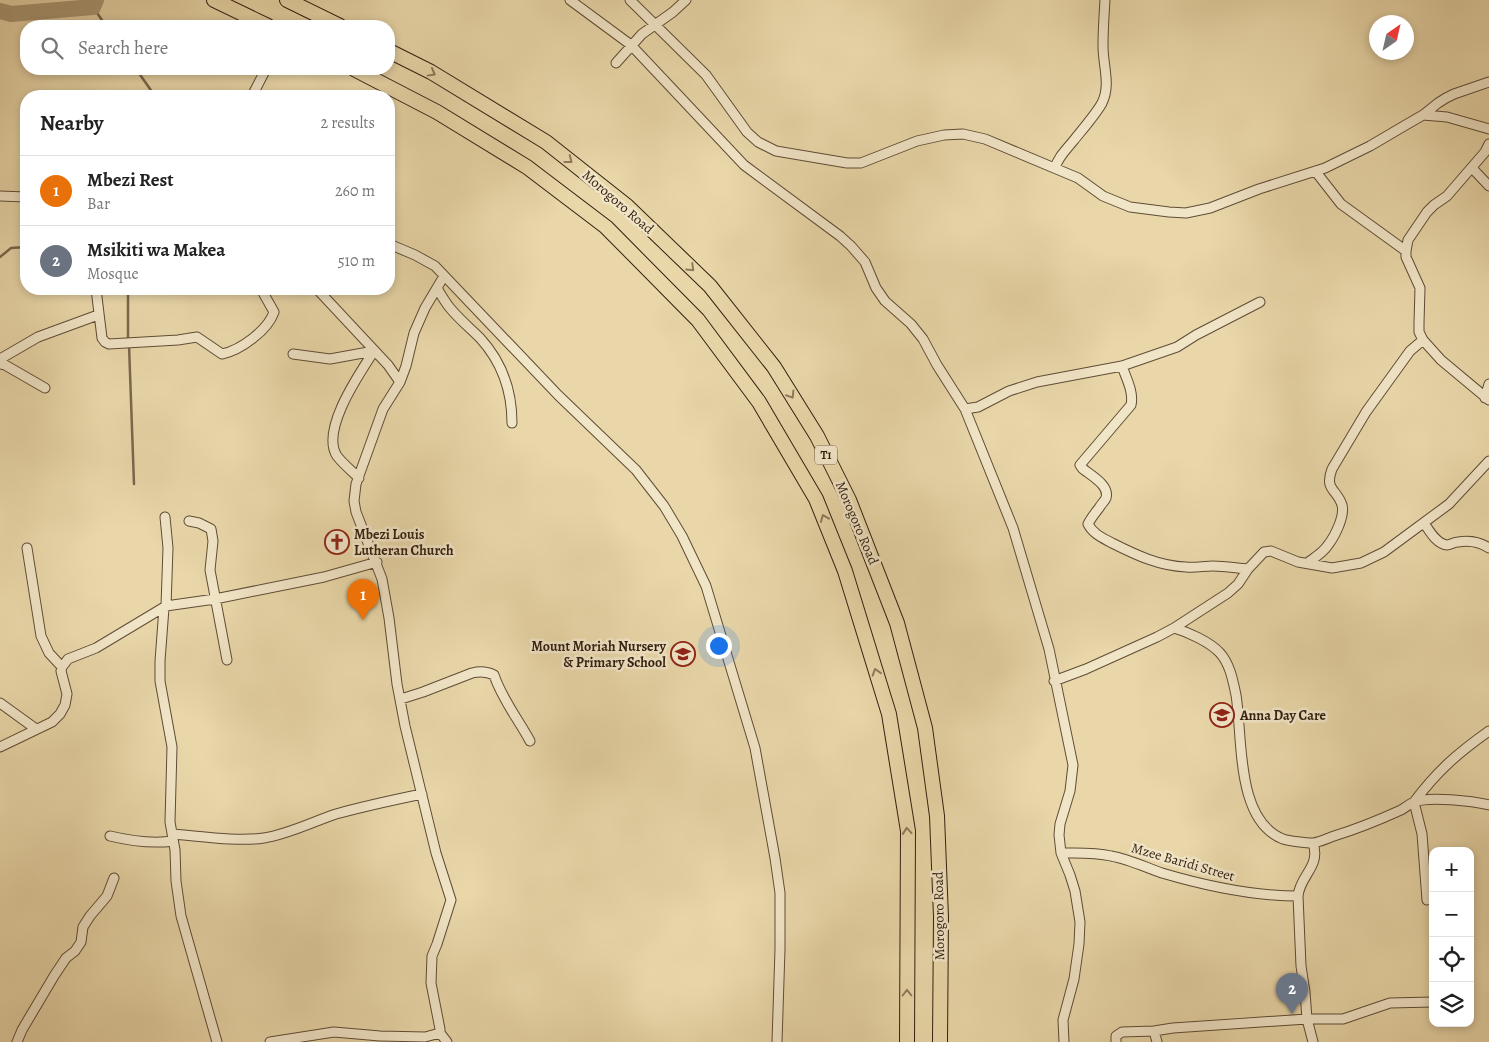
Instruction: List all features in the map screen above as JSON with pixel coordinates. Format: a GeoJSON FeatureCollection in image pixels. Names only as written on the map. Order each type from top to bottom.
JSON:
{"type":"FeatureCollection","features":[{"type":"Feature","properties":{"kind":"highway"},"geometry":{"type":"LineString","coordinates":[[214,0],[256,20]]}},
{"type":"Feature","properties":{"kind":"highway"},"geometry":{"type":"LineString","coordinates":[[295,2],[329,20]]}},
{"type":"Feature","properties":{"kind":"highway","name":"Morogoro Road"},"geometry":{"type":"LineString","coordinates":[[395,54],[431,72],[546,142],[627,206],[710,286],[774,367],[817,436],[849,500],[897,623],[925,728],[937,816],[941,917],[940,1042]]}},
{"type":"Feature","properties":{"kind":"highway","name":"Morogoro Road"},"geometry":{"type":"LineString","coordinates":[[366,75],[395,90]]}},
{"type":"Feature","properties":{"kind":"highway","name":"Morogoro Road"},"geometry":{"type":"LineString","coordinates":[[395,90],[437,112],[527,167],[606,227],[698,320],[759,402],[816,499],[845,572],[889,714],[908,831],[907,1042]]}},
{"type":"Feature","properties":{"kind":"street"},"geometry":{"type":"LineString","coordinates":[[570,0],[631,45],[744,165],[851,246],[865,262],[876,288],[885,301],[911,324],[923,339],[965,409],[1013,528],[1049,649],[1054,681],[1073,765],[1070,791],[1060,824],[1059,835],[1061,853],[1075,891],[1080,922],[1074,979],[1063,1020],[1064,1042]]}},
{"type":"Feature","properties":{"kind":"street"},"geometry":{"type":"LineString","coordinates":[[630,0],[706,74],[747,132],[758,142],[776,151],[847,163],[861,163],[917,141],[944,135],[963,134],[985,138],[1078,178],[1103,196],[1130,207],[1177,212],[1210,208],[1259,189],[1336,164],[1423,115],[1438,103],[1454,94],[1489,82]]}},
{"type":"Feature","properties":{"kind":"street"},"geometry":{"type":"LineString","coordinates":[[616,63],[642,34],[655,26],[686,0]]}},
{"type":"Feature","properties":{"kind":"street"},"geometry":{"type":"LineString","coordinates":[[1055,168],[1059,157],[1102,103],[1107,88],[1103,51],[1105,0]]}},
{"type":"Feature","properties":{"kind":"street"},"geometry":{"type":"LineString","coordinates":[[255,90],[263,75]]}},
{"type":"Feature","properties":{"kind":"street"},"geometry":{"type":"LineString","coordinates":[[1423,115],[1447,117],[1489,129]]}},
{"type":"Feature","properties":{"kind":"street"},"geometry":{"type":"LineString","coordinates":[[1488,400],[1441,360],[1423,340],[1419,332],[1420,288],[1406,257],[1406,251],[1408,240],[1427,212],[1448,196],[1485,152],[1489,144]]}},
{"type":"Feature","properties":{"kind":"street"},"geometry":{"type":"LineString","coordinates":[[1472,168],[1489,186]]}},
{"type":"Feature","properties":{"kind":"street"},"geometry":{"type":"LineString","coordinates":[[1316,172],[1341,204],[1406,251]]}},
{"type":"Feature","properties":{"kind":"street"},"geometry":{"type":"LineString","coordinates":[[0,196],[20,197]]}},
{"type":"Feature","properties":{"kind":"street"},"geometry":{"type":"LineString","coordinates":[[395,247],[426,260],[444,276],[558,395],[636,470],[664,506],[682,536],[706,586],[755,748],[780,893],[777,1042]]}},
{"type":"Feature","properties":{"kind":"street"},"geometry":{"type":"LineString","coordinates":[[444,276],[425,308],[414,332],[400,382],[383,409],[359,478],[354,501],[356,512],[382,579],[400,699],[411,753],[436,852],[451,900],[432,956],[431,983],[440,1033],[447,1042]]}},
{"type":"Feature","properties":{"kind":"street"},"geometry":{"type":"LineString","coordinates":[[437,288],[450,307],[486,345],[500,366],[508,386],[512,423]]}},
{"type":"Feature","properties":{"kind":"street"},"geometry":{"type":"LineString","coordinates":[[96,295],[102,338],[109,344],[197,337],[222,354],[232,352],[267,326],[274,312],[264,295]]}},
{"type":"Feature","properties":{"kind":"street"},"geometry":{"type":"LineString","coordinates":[[323,295],[388,365],[400,382]]}},
{"type":"Feature","properties":{"kind":"street"},"geometry":{"type":"LineString","coordinates":[[965,409],[978,407],[1009,391],[1037,382],[1122,366],[1177,347],[1260,302]]}},
{"type":"Feature","properties":{"kind":"street"},"geometry":{"type":"LineString","coordinates":[[0,359],[38,337],[98,315]]}},
{"type":"Feature","properties":{"kind":"street"},"geometry":{"type":"LineString","coordinates":[[1307,563],[1321,553],[1329,544],[1341,520],[1342,503],[1329,484],[1328,479],[1332,469],[1366,412],[1405,356],[1423,340]]}},
{"type":"Feature","properties":{"kind":"street"},"geometry":{"type":"LineString","coordinates":[[293,354],[330,359],[374,351]]}},
{"type":"Feature","properties":{"kind":"street"},"geometry":{"type":"LineString","coordinates":[[359,478],[336,455],[333,434],[341,408],[374,351]]}},
{"type":"Feature","properties":{"kind":"street"},"geometry":{"type":"LineString","coordinates":[[0,364],[6,365],[45,388]]}},
{"type":"Feature","properties":{"kind":"street"},"geometry":{"type":"LineString","coordinates":[[1122,366],[1132,392],[1131,405],[1080,465],[1102,485],[1107,495],[1090,519],[1088,524],[1090,528],[1097,535],[1128,551],[1159,563],[1185,568],[1213,566],[1248,569]]}},
{"type":"Feature","properties":{"kind":"street"},"geometry":{"type":"LineString","coordinates":[[1488,400],[1489,384]]}},
{"type":"Feature","properties":{"kind":"street"},"geometry":{"type":"LineString","coordinates":[[1054,681],[1086,669],[1174,628],[1228,593],[1238,584],[1248,569],[1264,552],[1271,551],[1298,562],[1332,568],[1362,563],[1384,552],[1449,504],[1489,461]]}},
{"type":"Feature","properties":{"kind":"street"},"geometry":{"type":"LineString","coordinates":[[165,517],[168,548],[160,681],[172,747],[170,822],[175,850],[176,881],[180,909],[217,1042]]}},
{"type":"Feature","properties":{"kind":"street"},"geometry":{"type":"LineString","coordinates":[[189,521],[199,523],[210,529],[213,541],[210,570],[227,660]]}},
{"type":"Feature","properties":{"kind":"street"},"geometry":{"type":"LineString","coordinates":[[1424,523],[1434,537],[1447,545],[1472,541],[1489,548]]}},
{"type":"Feature","properties":{"kind":"street"},"geometry":{"type":"LineString","coordinates":[[27,548],[41,636],[49,653],[62,667]]}},
{"type":"Feature","properties":{"kind":"street"},"geometry":{"type":"LineString","coordinates":[[0,747],[52,722],[60,714],[65,705],[67,694],[62,676],[62,667],[68,660],[96,648],[165,607],[324,577],[376,562]]}},
{"type":"Feature","properties":{"kind":"street"},"geometry":{"type":"LineString","coordinates":[[1174,628],[1189,633],[1215,648],[1229,668],[1233,678],[1238,709],[1246,788],[1260,821],[1268,830],[1284,840],[1313,843],[1367,825],[1405,808],[1414,802],[1428,782],[1460,752],[1489,731]]}},
{"type":"Feature","properties":{"kind":"street"},"geometry":{"type":"LineString","coordinates":[[400,699],[472,673],[480,671],[489,672],[494,675],[510,709],[530,741]]}},
{"type":"Feature","properties":{"kind":"street"},"geometry":{"type":"LineString","coordinates":[[0,703],[36,729]]}},
{"type":"Feature","properties":{"kind":"street"},"geometry":{"type":"LineString","coordinates":[[110,836],[133,841],[159,843],[172,838],[262,838],[312,824],[335,815],[422,794]]}},
{"type":"Feature","properties":{"kind":"street"},"geometry":{"type":"LineString","coordinates":[[1414,802],[1454,800],[1476,801],[1489,805]]}},
{"type":"Feature","properties":{"kind":"street"},"geometry":{"type":"LineString","coordinates":[[1414,802],[1422,834],[1427,900]]}},
{"type":"Feature","properties":{"kind":"street"},"geometry":{"type":"LineString","coordinates":[[1313,843],[1316,855],[1314,864],[1299,890],[1298,896],[1300,966],[1305,992],[1307,1019],[1313,1042]]}},
{"type":"Feature","properties":{"kind":"street","name":"Mzee Baridi Street"},"geometry":{"type":"LineString","coordinates":[[1061,853],[1113,856],[1176,877],[1248,894],[1298,896]]}},
{"type":"Feature","properties":{"kind":"street"},"geometry":{"type":"LineString","coordinates":[[17,1042],[22,1030],[54,976],[66,958],[75,951],[81,942],[83,927],[107,896],[114,878]]}},
{"type":"Feature","properties":{"kind":"street"},"geometry":{"type":"LineString","coordinates":[[1116,1042],[1116,1036],[1122,1032],[1307,1019],[1344,1019],[1390,1003],[1429,1002]]}},
{"type":"Feature","properties":{"kind":"street"},"geometry":{"type":"LineString","coordinates":[[1154,1031],[1156,1042]]}},
{"type":"Feature","properties":{"kind":"street"},"geometry":{"type":"LineString","coordinates":[[270,1042],[334,1032],[425,1037],[440,1033]]}},
{"type":"Feature","properties":{"kind":"waterway"},"geometry":{"type":"LineString","coordinates":[[0,11],[11,14],[93,7],[96,0]]}},
{"type":"Feature","properties":{"kind":"waterway"},"geometry":{"type":"LineString","coordinates":[[93,7],[102,20]]}},
{"type":"Feature","properties":{"kind":"waterway"},"geometry":{"type":"LineString","coordinates":[[140,75],[151,90]]}},
{"type":"Feature","properties":{"kind":"waterway"},"geometry":{"type":"LineString","coordinates":[[0,257],[11,248],[20,247]]}},
{"type":"Feature","properties":{"kind":"waterway"},"geometry":{"type":"LineString","coordinates":[[128,295],[128,340]]}},
{"type":"Feature","properties":{"kind":"waterway"},"geometry":{"type":"LineString","coordinates":[[129,345],[134,484]]}},
{"type":"Feature","properties":{"kind":"place","name":"Mbezi Louis Lutheran Church"},"geometry":{"type":"Point","coordinates":[337,542]}},
{"type":"Feature","properties":{"kind":"place","name":"Mbezi Rest"},"geometry":{"type":"Point","coordinates":[363,620]}},
{"type":"Feature","properties":{"kind":"place","name":"Mount Moriah Nursery & Primary School"},"geometry":{"type":"Point","coordinates":[683,654]}},
{"type":"Feature","properties":{"kind":"place","name":"Anna Day Care"},"geometry":{"type":"Point","coordinates":[1222,715]}},
{"type":"Feature","properties":{"kind":"place","name":"Msikiti wa Makea"},"geometry":{"type":"Point","coordinates":[1292,1014]}}]}
